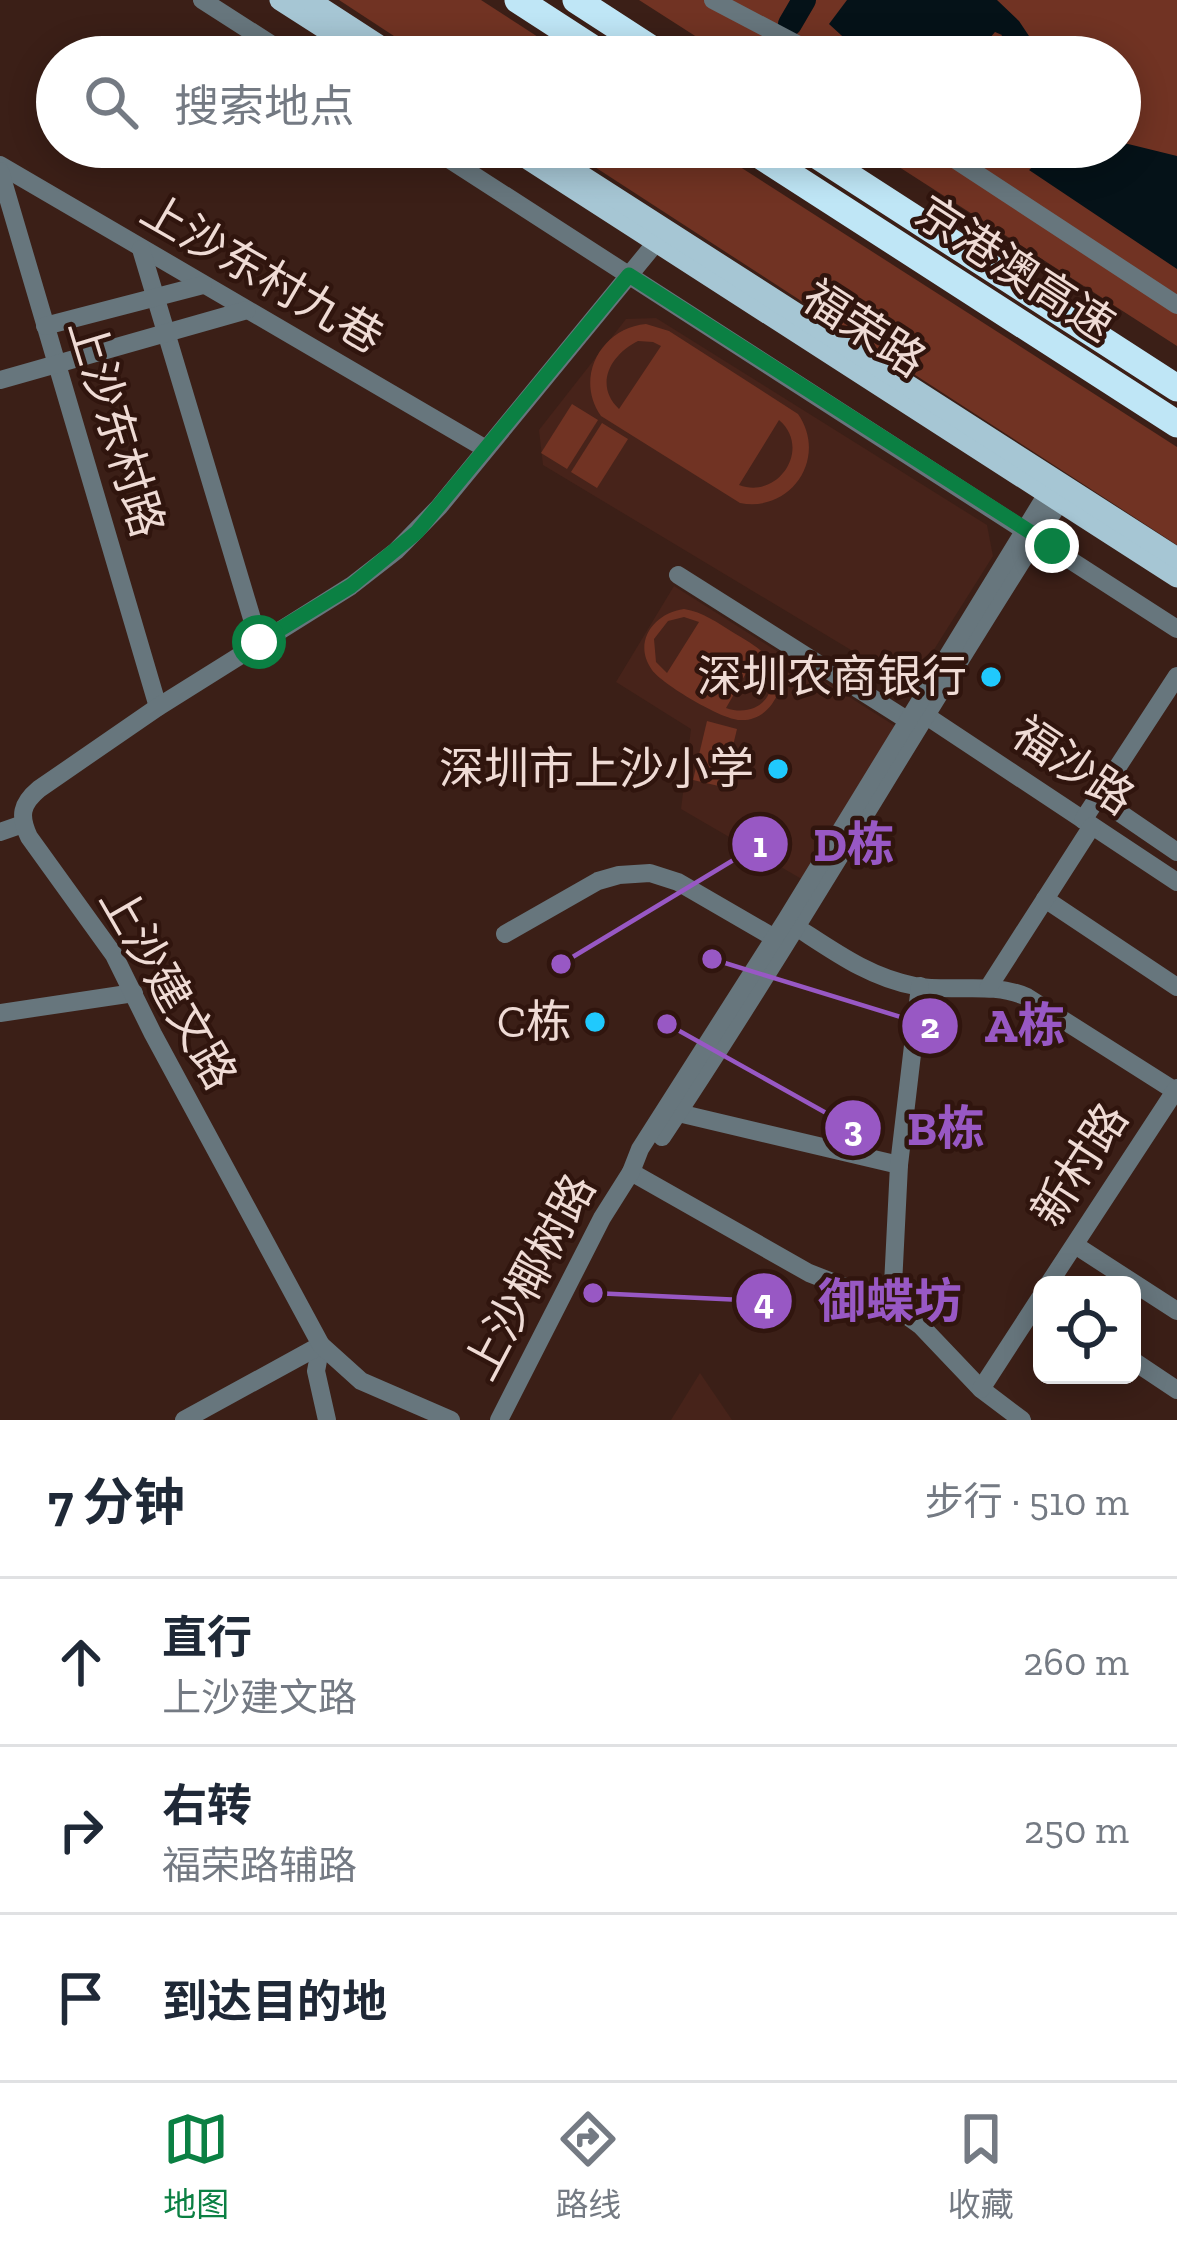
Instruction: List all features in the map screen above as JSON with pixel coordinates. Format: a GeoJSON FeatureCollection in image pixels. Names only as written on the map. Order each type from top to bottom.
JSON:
{"type":"FeatureCollection","features":[{"type":"Feature","properties":{"kind":"highway"},"geometry":{"type":"LineString","coordinates":[[518,0],[574,36]]}},
{"type":"Feature","properties":{"kind":"highway"},"geometry":{"type":"LineString","coordinates":[[576,0],[632,36]]}},
{"type":"Feature","properties":{"kind":"highway","name":"京港澳高速"},"geometry":{"type":"LineString","coordinates":[[779,168],[1177,424]]}},
{"type":"Feature","properties":{"kind":"highway","name":"京港澳高速"},"geometry":{"type":"LineString","coordinates":[[837,168],[1177,388]]}},
{"type":"Feature","properties":{"kind":"main road"},"geometry":{"type":"LineString","coordinates":[[280,0],[336,36]]}},
{"type":"Feature","properties":{"kind":"main road"},"geometry":{"type":"LineString","coordinates":[[309,0],[365,36]]}},
{"type":"Feature","properties":{"kind":"main road","name":"福荣路"},"geometry":{"type":"LineString","coordinates":[[545,168],[662,236],[1058,490],[1177,558]]}},
{"type":"Feature","properties":{"kind":"main road","name":"福荣路"},"geometry":{"type":"LineString","coordinates":[[566,168],[662,236]]}},
{"type":"Feature","properties":{"kind":"main road","name":"福荣路"},"geometry":{"type":"LineString","coordinates":[[1058,490],[1177,577]]}},
{"type":"Feature","properties":{"kind":"street"},"geometry":{"type":"LineString","coordinates":[[202,0],[258,36]]}},
{"type":"Feature","properties":{"kind":"street"},"geometry":{"type":"LineString","coordinates":[[713,0],[781,36]]}},
{"type":"Feature","properties":{"kind":"street","name":"上沙东村路"},"geometry":{"type":"LineString","coordinates":[[0,168],[5,211],[45,326],[158,707]]}},
{"type":"Feature","properties":{"kind":"street","name":"上沙东村九巷"},"geometry":{"type":"LineString","coordinates":[[0,168],[486,449]]}},
{"type":"Feature","properties":{"kind":"street"},"geometry":{"type":"LineString","coordinates":[[463,168],[1177,629]]}},
{"type":"Feature","properties":{"kind":"street"},"geometry":{"type":"LineString","coordinates":[[968,168],[1177,305]]}},
{"type":"Feature","properties":{"kind":"street"},"geometry":{"type":"LineString","coordinates":[[0,832],[23,824],[23,807],[32,795],[158,707],[351,586],[396,551],[439,507],[662,236]]}},
{"type":"Feature","properties":{"kind":"street"},"geometry":{"type":"LineString","coordinates":[[141,249],[259,642]]}},
{"type":"Feature","properties":{"kind":"street"},"geometry":{"type":"LineString","coordinates":[[45,326],[203,285]]}},
{"type":"Feature","properties":{"kind":"street"},"geometry":{"type":"LineString","coordinates":[[0,380],[247,310]]}},
{"type":"Feature","properties":{"kind":"street","name":"上沙椰树路"},"geometry":{"type":"LineString","coordinates":[[499,1420],[602,1218],[631,1172],[650,1156],[672,1111],[1058,490]]}},
{"type":"Feature","properties":{"kind":"street","name":"福沙路"},"geometry":{"type":"LineString","coordinates":[[678,575],[916,717],[1177,882]]}},
{"type":"Feature","properties":{"kind":"street"},"geometry":{"type":"LineString","coordinates":[[988,988],[1177,676]]}},
{"type":"Feature","properties":{"kind":"street"},"geometry":{"type":"LineString","coordinates":[[1117,811],[1177,852]]}},
{"type":"Feature","properties":{"kind":"street","name":"上沙建文路"},"geometry":{"type":"LineString","coordinates":[[23,824],[115,956],[321,1345]]}},
{"type":"Feature","properties":{"kind":"street"},"geometry":{"type":"LineString","coordinates":[[505,934],[598,881],[639,873],[678,882],[780,942]]}},
{"type":"Feature","properties":{"kind":"street"},"geometry":{"type":"LineString","coordinates":[[1045,899],[1177,987]]}},
{"type":"Feature","properties":{"kind":"street"},"geometry":{"type":"LineString","coordinates":[[792,924],[862,970],[920,986],[1002,988],[1027,997],[1176,1090]]}},
{"type":"Feature","properties":{"kind":"street"},"geometry":{"type":"LineString","coordinates":[[892,1305],[899,1166],[920,986]]}},
{"type":"Feature","properties":{"kind":"street"},"geometry":{"type":"LineString","coordinates":[[0,1012],[134,993]]}},
{"type":"Feature","properties":{"kind":"street","name":"新村路"},"geometry":{"type":"LineString","coordinates":[[1055,1276],[1176,1090]]}},
{"type":"Feature","properties":{"kind":"street"},"geometry":{"type":"LineString","coordinates":[[672,1111],[899,1166]]}},
{"type":"Feature","properties":{"kind":"street"},"geometry":{"type":"LineString","coordinates":[[631,1172],[809,1273],[892,1305],[921,1326],[981,1389],[1022,1420]]}},
{"type":"Feature","properties":{"kind":"street"},"geometry":{"type":"LineString","coordinates":[[1075,1245],[1177,1311]]}},
{"type":"Feature","properties":{"kind":"street","name":"新村路"},"geometry":{"type":"LineString","coordinates":[[981,1389],[1033,1309]]}},
{"type":"Feature","properties":{"kind":"street"},"geometry":{"type":"LineString","coordinates":[[184,1420],[321,1345]]}},
{"type":"Feature","properties":{"kind":"street"},"geometry":{"type":"LineString","coordinates":[[321,1345],[316,1371],[327,1420]]}},
{"type":"Feature","properties":{"kind":"street","name":"上沙椰树路"},"geometry":{"type":"LineString","coordinates":[[321,1345],[361,1381],[451,1420]]}},
{"type":"Feature","properties":{"kind":"street"},"geometry":{"type":"LineString","coordinates":[[1141,1366],[1177,1390]]}},
{"type":"Feature","properties":{"kind":"shaded area"},"geometry":{"type":"Polygon","coordinates":[[[339,0],[481,0],[537,36],[394,36],[339,0]]]}},
{"type":"Feature","properties":{"kind":"shaded area"},"geometry":{"type":"Polygon","coordinates":[[[639,0],[1177,0],[1177,346],[901,168],[1141,168],[1141,36],[695,36],[639,0]]]}},
{"type":"Feature","properties":{"kind":"shaded area"},"geometry":{"type":"Polygon","coordinates":[[[847,0],[997,0],[1029,36],[995,32],[992,36],[842,36],[829,24],[847,0]]]}},
{"type":"Feature","properties":{"kind":"shaded area"},"geometry":{"type":"Polygon","coordinates":[[[1141,147],[1177,156],[1177,269],[1029,170],[1141,168],[1141,147]]]}},
{"type":"Feature","properties":{"kind":"shaded area"},"geometry":{"type":"Polygon","coordinates":[[[596,168],[742,168],[1177,447],[1177,545],[596,168]]]}},
{"type":"Feature","properties":{"kind":"shaded area"},"geometry":{"type":"Polygon","coordinates":[[[656,318],[987,525],[993,556],[911,686],[543,465],[539,430],[626,319],[656,318]]]}},
{"type":"Feature","properties":{"kind":"shaded area"},"geometry":{"type":"Polygon","coordinates":[[[646,324],[669,331],[798,414],[809,447],[807,464],[789,491],[759,504],[740,503],[601,416],[590,386],[596,357],[616,335],[646,324]],[[638,341],[620,354],[609,371],[607,390],[619,409],[661,346],[638,341]],[[779,420],[739,485],[767,485],[786,469],[792,444],[779,420]]]}},
{"type":"Feature","properties":{"kind":"shaded area"},"geometry":{"type":"Polygon","coordinates":[[[572,404],[598,420],[567,469],[541,453],[572,404]]]}},
{"type":"Feature","properties":{"kind":"shaded area"},"geometry":{"type":"Polygon","coordinates":[[[602,423],[628,439],[597,488],[571,472],[602,423]]]}},
{"type":"Feature","properties":{"kind":"shaded area","name":"深圳市上沙小学"},"geometry":{"type":"Polygon","coordinates":[[[674,586],[895,726],[805,881],[681,809],[691,729],[616,682],[674,586]]]}},
{"type":"Feature","properties":{"kind":"shaded area"},"geometry":{"type":"Polygon","coordinates":[[[684,609],[710,618],[772,661],[780,681],[766,711],[750,719],[731,718],[693,700],[652,670],[646,660],[645,639],[655,623],[684,609]],[[684,617],[668,621],[654,639],[656,662],[667,673],[699,622],[684,617]],[[756,656],[726,708],[751,709],[768,696],[771,676],[756,656]]]}},
{"type":"Feature","properties":{"kind":"shaded area"},"geometry":{"type":"Polygon","coordinates":[[[707,721],[737,729],[723,787],[693,780],[707,721]]]}},
{"type":"Feature","properties":{"kind":"shaded area"},"geometry":{"type":"Polygon","coordinates":[[[700,1373],[732,1420],[671,1420],[700,1373]]]}},
{"type":"Feature","properties":{"kind":"waterway"},"geometry":{"type":"LineString","coordinates":[[790,24],[804,0]]}},
{"type":"Feature","properties":{"kind":"place","name":"深圳农商银行"},"geometry":{"type":"Point","coordinates":[991,677]}},
{"type":"Feature","properties":{"kind":"place","name":"深圳市上沙小学"},"geometry":{"type":"Point","coordinates":[778,769]}},
{"type":"Feature","properties":{"kind":"place","name":"A栋"},"geometry":{"type":"Point","coordinates":[712,959]}},
{"type":"Feature","properties":{"kind":"place","name":"D栋"},"geometry":{"type":"Point","coordinates":[561,964]}},
{"type":"Feature","properties":{"kind":"place","name":"C栋"},"geometry":{"type":"Point","coordinates":[595,1022]}},
{"type":"Feature","properties":{"kind":"place","name":"B栋"},"geometry":{"type":"Point","coordinates":[667,1024]}},
{"type":"Feature","properties":{"kind":"place","name":"御蝶坊"},"geometry":{"type":"Point","coordinates":[593,1293]}},
{"type":"Feature","properties":{"kind":"route"},"geometry":{"type":"LineString","coordinates":[[259,642],[351,586],[417,532],[629,275],[1052,546]]}}]}
